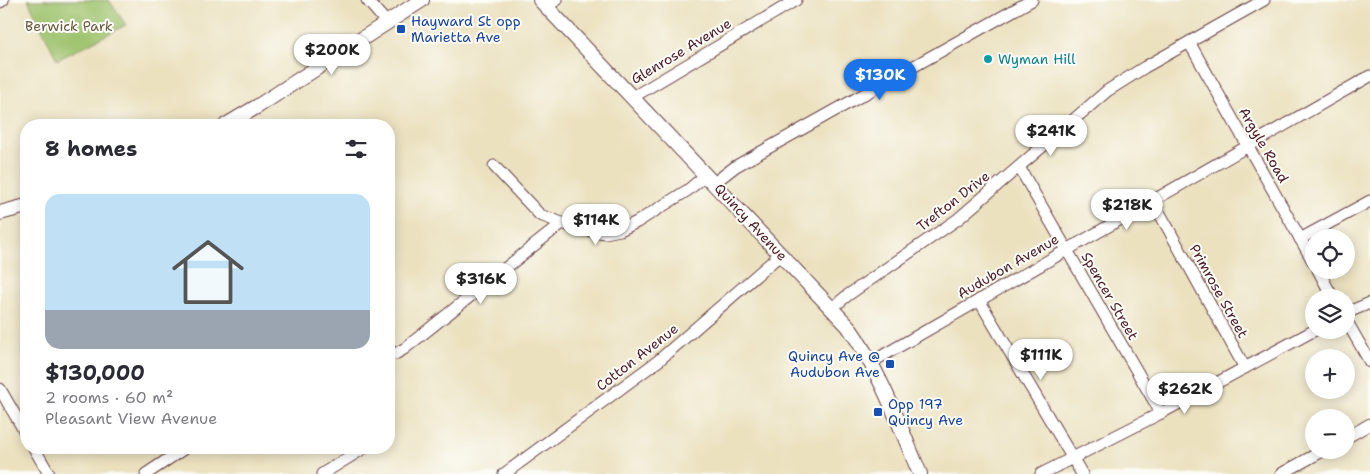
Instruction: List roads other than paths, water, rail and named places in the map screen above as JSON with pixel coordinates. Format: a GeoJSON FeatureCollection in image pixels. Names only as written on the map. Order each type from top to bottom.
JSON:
{"type":"FeatureCollection","features":[{"type":"Feature","properties":{"kind":"main road"},"geometry":{"type":"LineString","coordinates":[[236,119],[422,0]]}},
{"type":"Feature","properties":{"kind":"main road","name":"Quincy Avenue"},"geometry":{"type":"LineString","coordinates":[[548,2],[633,98],[832,308],[853,334],[870,363],[920,474]]}},
{"type":"Feature","properties":{"kind":"main road"},"geometry":{"type":"LineString","coordinates":[[0,213],[20,208]]}},
{"type":"Feature","properties":{"kind":"street"},"geometry":{"type":"LineString","coordinates":[[367,0],[387,23]]}},
{"type":"Feature","properties":{"kind":"street","name":"Glenrose Avenue"},"geometry":{"type":"LineString","coordinates":[[633,98],[796,0]]}},
{"type":"Feature","properties":{"kind":"street"},"geometry":{"type":"LineString","coordinates":[[494,166],[540,215],[561,224],[593,232],[605,233],[620,230],[1032,0]]}},
{"type":"Feature","properties":{"kind":"street","name":"Trefton Drive"},"geometry":{"type":"LineString","coordinates":[[832,308],[948,226],[1107,91],[1134,73],[1264,0]]}},
{"type":"Feature","properties":{"kind":"street","name":"Argyle Road"},"geometry":{"type":"LineString","coordinates":[[1189,42],[1305,248]]}},
{"type":"Feature","properties":{"kind":"street","name":"Audubon Avenue"},"geometry":{"type":"LineString","coordinates":[[870,363],[1370,76]]}},
{"type":"Feature","properties":{"kind":"street","name":"Spencer Street"},"geometry":{"type":"LineString","coordinates":[[1019,167],[1161,413]]}},
{"type":"Feature","properties":{"kind":"street","name":"Primrose Street"},"geometry":{"type":"LineString","coordinates":[[1153,201],[1245,368]]}},
{"type":"Feature","properties":{"kind":"street"},"geometry":{"type":"LineString","coordinates":[[1300,240],[1370,201]]}},
{"type":"Feature","properties":{"kind":"street"},"geometry":{"type":"LineString","coordinates":[[395,354],[404,349],[561,224]]}},
{"type":"Feature","properties":{"kind":"street","name":"Cotton Avenue"},"geometry":{"type":"LineString","coordinates":[[504,474],[658,361],[781,254]]}},
{"type":"Feature","properties":{"kind":"street"},"geometry":{"type":"LineString","coordinates":[[979,300],[1082,474]]}},
{"type":"Feature","properties":{"kind":"street"},"geometry":{"type":"LineString","coordinates":[[1355,309],[1370,303]]}},
{"type":"Feature","properties":{"kind":"street"},"geometry":{"type":"LineString","coordinates":[[1041,474],[1161,413],[1305,335]]}},
{"type":"Feature","properties":{"kind":"street"},"geometry":{"type":"LineString","coordinates":[[1355,336],[1370,362]]}},
{"type":"Feature","properties":{"kind":"street"},"geometry":{"type":"LineString","coordinates":[[0,388],[20,423]]}},
{"type":"Feature","properties":{"kind":"street"},"geometry":{"type":"LineString","coordinates":[[1355,433],[1370,424]]}},
{"type":"Feature","properties":{"kind":"street"},"geometry":{"type":"LineString","coordinates":[[38,454],[49,474]]}},
{"type":"Feature","properties":{"kind":"street"},"geometry":{"type":"LineString","coordinates":[[146,474],[176,454]]}},
{"type":"Feature","properties":{"kind":"street"},"geometry":{"type":"LineString","coordinates":[[322,474],[354,454]]}},
{"type":"Feature","properties":{"kind":"street"},"geometry":{"type":"LineString","coordinates":[[1281,474],[1308,459]]}},
{"type":"Feature","properties":{"kind":"place","name":"Hayward St opp Marietta Ave"},"geometry":{"type":"Point","coordinates":[401,29]}},
{"type":"Feature","properties":{"kind":"place","name":"Wyman Hill"},"geometry":{"type":"Point","coordinates":[988,59]}},
{"type":"Feature","properties":{"kind":"place","name":"Quincy Ave @ Audubon Ave"},"geometry":{"type":"Point","coordinates":[890,364]}},
{"type":"Feature","properties":{"kind":"place","name":"Opp 197 Quincy Ave"},"geometry":{"type":"Point","coordinates":[878,412]}},
{"type":"Feature","properties":{"kind":"park label","name":"Berwick Park"},"geometry":{"type":"Point","coordinates":[69,26]}}]}
